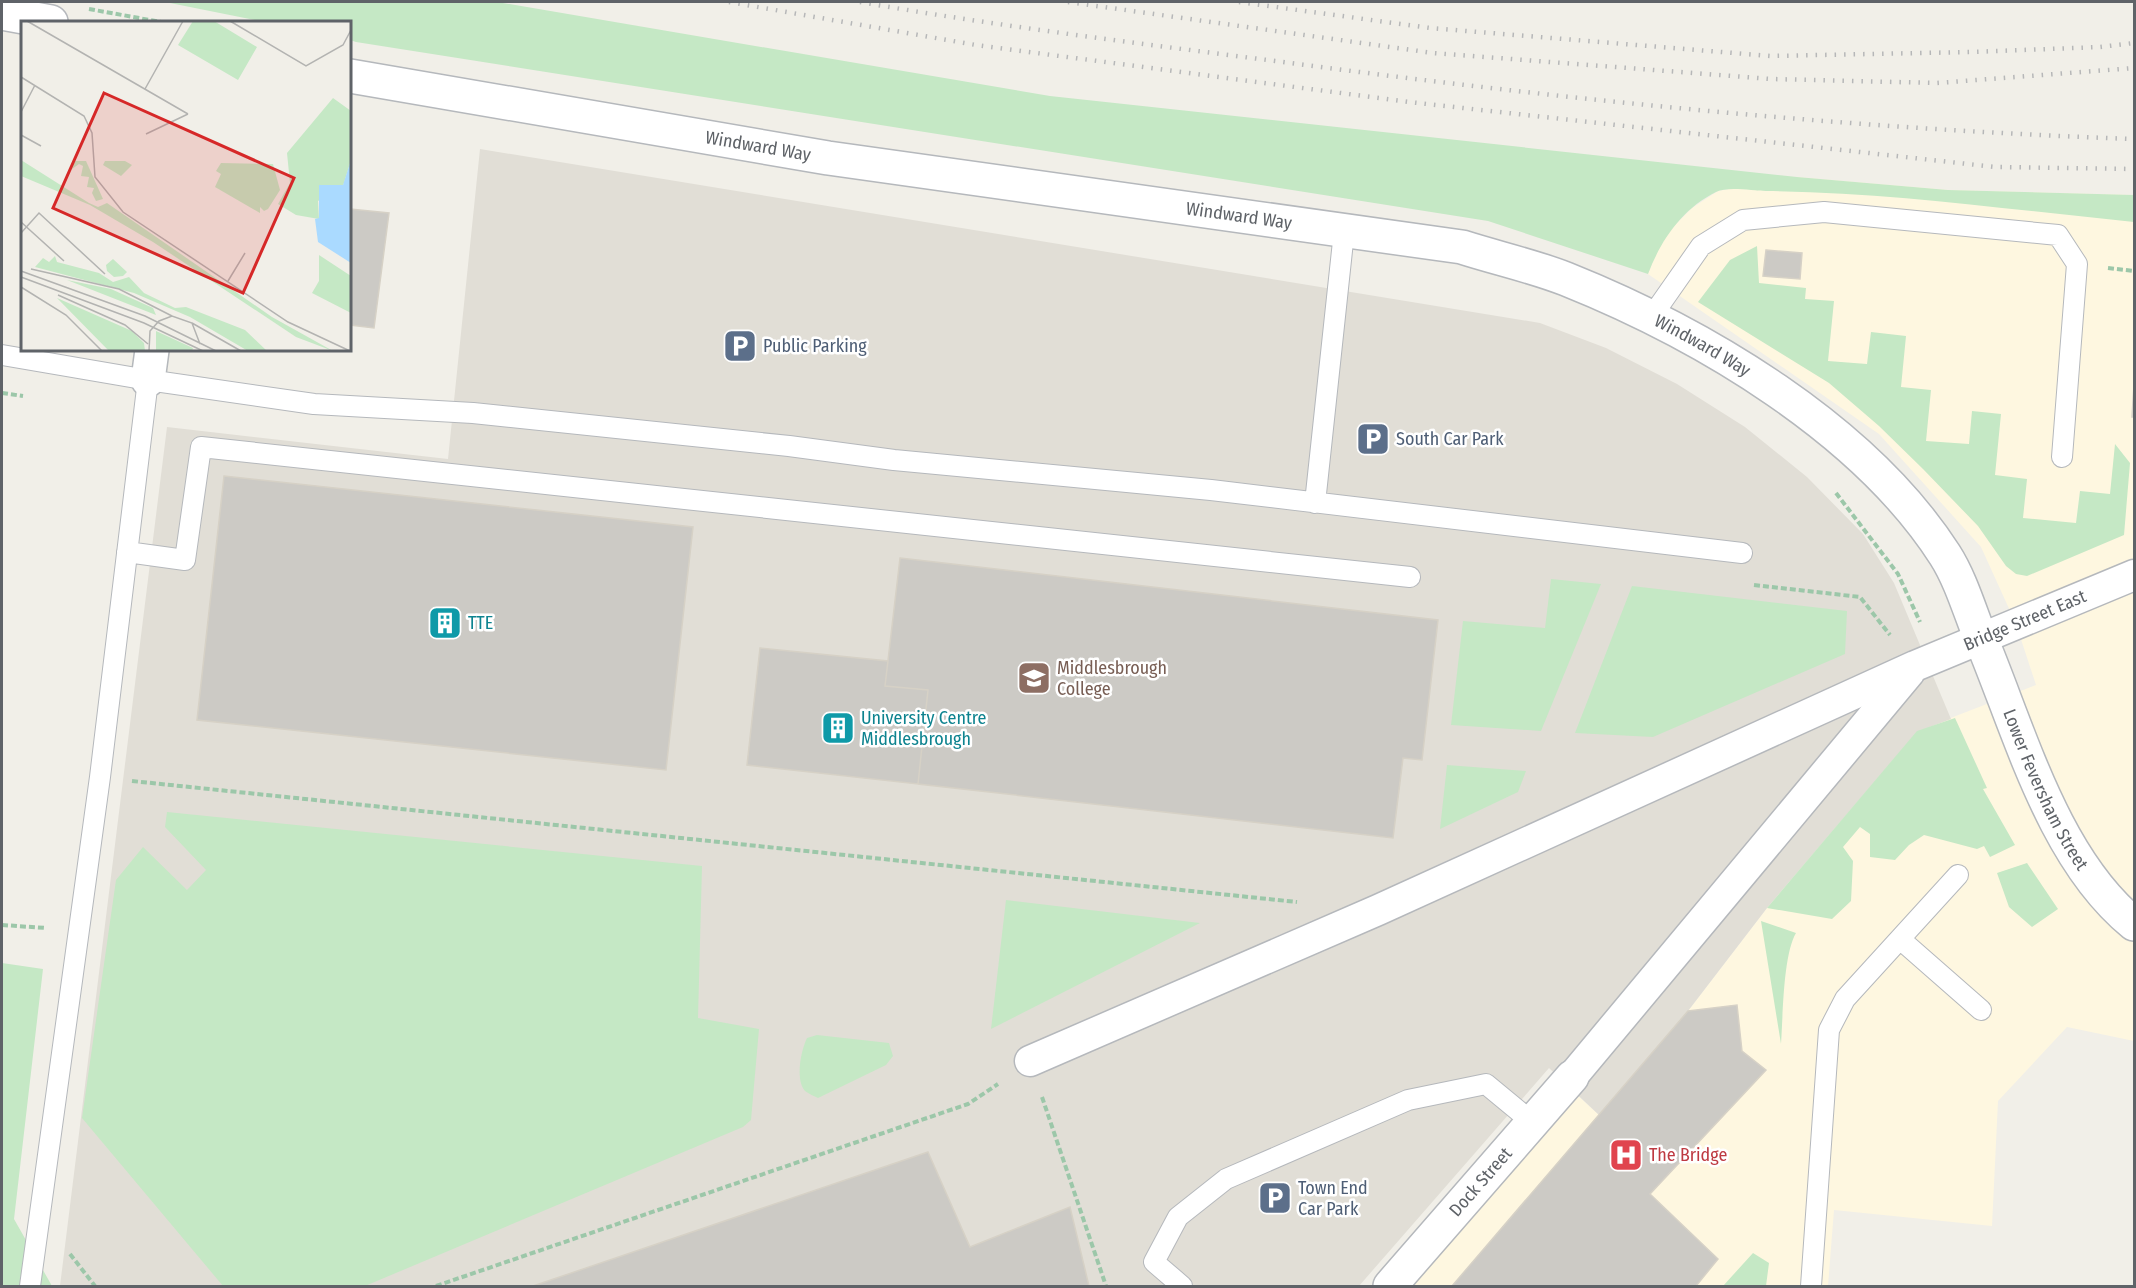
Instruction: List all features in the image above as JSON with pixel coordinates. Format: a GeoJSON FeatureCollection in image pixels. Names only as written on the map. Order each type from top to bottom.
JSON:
{"type":"FeatureCollection","features":[{"type":"Feature","properties":{"kind":"street"},"geometry":{"type":"LineString","coordinates":[[2,13],[46,21]]}},
{"type":"Feature","properties":{"kind":"street","name":"Windward Way"},"geometry":{"type":"LineString","coordinates":[[351,75],[839,159],[1462,247],[1564,278],[1652,316],[1734,361],[1796,405],[1870,465],[1919,518],[1947,558],[1981,639]]}},
{"type":"Feature","properties":{"kind":"street","name":"Bridge Street East"},"geometry":{"type":"LineString","coordinates":[[1030,1061],[1378,910],[1925,662],[2134,575]]}},
{"type":"Feature","properties":{"kind":"street","name":"Lower Feversham Street"},"geometry":{"type":"LineString","coordinates":[[1981,639],[2045,798],[2073,850],[2120,912],[2134,924]]}},
{"type":"Feature","properties":{"kind":"street"},"geometry":{"type":"LineString","coordinates":[[1572,1077],[1925,662]]}},
{"type":"Feature","properties":{"kind":"street","name":"Dock Street"},"geometry":{"type":"LineString","coordinates":[[1390,1287],[1572,1077]]}},
{"type":"Feature","properties":{"kind":"lane"},"geometry":{"type":"LineString","coordinates":[[1652,316],[1701,246],[1743,220],[1824,212],[2058,235],[2077,264],[2062,457]]}},
{"type":"Feature","properties":{"kind":"lane"},"geometry":{"type":"LineString","coordinates":[[1315,503],[1344,232]]}},
{"type":"Feature","properties":{"kind":"lane"},"geometry":{"type":"LineString","coordinates":[[2,355],[150,365],[314,404],[473,413],[1315,503],[1742,553]]}},
{"type":"Feature","properties":{"kind":"lane"},"geometry":{"type":"LineString","coordinates":[[30,1287],[99,777],[150,365]]}},
{"type":"Feature","properties":{"kind":"lane"},"geometry":{"type":"LineString","coordinates":[[127,552],[185,560],[201,447],[1410,577]]}},
{"type":"Feature","properties":{"kind":"lane"},"geometry":{"type":"LineString","coordinates":[[1811,1287],[1829,1030],[1845,999],[1958,875]]}},
{"type":"Feature","properties":{"kind":"lane"},"geometry":{"type":"LineString","coordinates":[[1900,939],[1981,1010]]}},
{"type":"Feature","properties":{"kind":"lane"},"geometry":{"type":"LineString","coordinates":[[1182,1287],[1154,1262],[1178,1216],[1226,1179],[1408,1100],[1486,1084],[1532,1122]]}},
{"type":"Feature","properties":{"kind":"path"},"geometry":{"type":"LineString","coordinates":[[86,8],[156,21]]}},
{"type":"Feature","properties":{"kind":"path"},"geometry":{"type":"LineString","coordinates":[[1829,483],[1898,574],[1925,662]]}},
{"type":"Feature","properties":{"kind":"path"},"geometry":{"type":"LineString","coordinates":[[99,777],[1309,903]]}},
{"type":"Feature","properties":{"kind":"path"},"geometry":{"type":"LineString","coordinates":[[2,925],[78,930]]}},
{"type":"Feature","properties":{"kind":"path"},"geometry":{"type":"LineString","coordinates":[[436,1287],[968,1104],[1030,1061],[1106,1287]]}},
{"type":"Feature","properties":{"kind":"shaded area","name":"Middlesbrough College"},"geometry":{"type":"Polygon","coordinates":[[[480,149],[1540,323],[1606,348],[1677,384],[1745,427],[1807,477],[1863,534],[1894,583],[1951,719],[1917,732],[1767,908],[1688,1011],[1599,1115],[1549,1068],[1359,1286],[60,1286],[167,427],[448,459],[480,149]]]}},
{"type":"Feature","properties":{"kind":"shaded area"},"geometry":{"type":"Polygon","coordinates":[[[1797,177],[1948,190],[2134,195],[2134,1041],[2067,1027],[1998,1101],[1992,1226],[1834,1210],[1828,1286],[1381,1286],[1575,1093],[1599,1115],[1688,1011],[1767,908],[1917,731],[2036,685],[2016,624],[1981,547],[1879,434],[1648,274],[1657,250],[1672,228],[1692,208],[1718,191],[1797,177]]]}},
{"type":"Feature","properties":{"kind":"green space"},"geometry":{"type":"Polygon","coordinates":[[[165,2],[497,2],[1050,96],[1797,177],[1948,190],[2134,195],[2134,222],[1904,198],[1727,189],[1704,199],[1683,216],[1659,249],[1648,274],[1488,221],[356,42],[351,40],[351,21],[260,21],[165,2]]]}},
{"type":"Feature","properties":{"kind":"green space"},"geometry":{"type":"Polygon","coordinates":[[[1757,246],[1759,283],[1806,288],[1805,299],[1834,301],[1828,361],[1867,364],[1871,332],[1906,336],[1901,387],[1931,390],[1926,441],[1969,444],[1972,411],[2001,414],[1995,475],[2027,479],[2023,518],[2076,523],[2080,491],[2110,494],[2115,444],[2130,463],[2124,535],[2027,576],[2016,574],[2006,566],[1978,526],[1923,469],[1879,426],[1829,383],[1698,302],[1730,260],[1757,246]]]}},
{"type":"Feature","properties":{"kind":"green space"},"geometry":{"type":"Polygon","coordinates":[[[1551,579],[1601,584],[1541,731],[1451,725],[1463,621],[1545,628],[1551,579]]]}},
{"type":"Feature","properties":{"kind":"green space"},"geometry":{"type":"Polygon","coordinates":[[[1632,586],[1847,611],[1845,654],[1653,737],[1575,733],[1632,586]]]}},
{"type":"Feature","properties":{"kind":"green space"},"geometry":{"type":"Polygon","coordinates":[[[1955,718],[1987,788],[1983,789],[2015,845],[1990,857],[1984,846],[1977,849],[1924,835],[1909,845],[1895,860],[1870,857],[1870,834],[1860,827],[1843,847],[1853,861],[1851,901],[1832,919],[1767,908],[1917,731],[1955,718]]]}},
{"type":"Feature","properties":{"kind":"green space"},"geometry":{"type":"Polygon","coordinates":[[[1447,765],[1526,771],[1518,792],[1440,829],[1447,765]]]}},
{"type":"Feature","properties":{"kind":"green space"},"geometry":{"type":"Polygon","coordinates":[[[167,812],[702,866],[698,1018],[759,1029],[751,1120],[743,1127],[365,1286],[223,1286],[82,1118],[116,880],[143,847],[187,890],[206,870],[165,827],[167,812]]]}},
{"type":"Feature","properties":{"kind":"green space"},"geometry":{"type":"Polygon","coordinates":[[[2027,863],[2058,909],[2032,927],[2009,907],[1997,873],[2027,863]]]}},
{"type":"Feature","properties":{"kind":"green space"},"geometry":{"type":"Polygon","coordinates":[[[1006,900],[1200,923],[991,1029],[1006,900]]]}},
{"type":"Feature","properties":{"kind":"green space"},"geometry":{"type":"Polygon","coordinates":[[[1761,921],[1796,933],[1786,970],[1781,1044],[1761,921]]]}},
{"type":"Feature","properties":{"kind":"green space"},"geometry":{"type":"Polygon","coordinates":[[[2,963],[43,969],[14,1219],[52,1286],[2,1286],[2,963]]]}},
{"type":"Feature","properties":{"kind":"green space"},"geometry":{"type":"Polygon","coordinates":[[[817,1035],[889,1043],[893,1056],[886,1065],[818,1098],[805,1091],[800,1080],[801,1057],[807,1038],[817,1035]]]}},
{"type":"Feature","properties":{"kind":"green space"},"geometry":{"type":"Polygon","coordinates":[[[1753,1253],[1769,1263],[1766,1286],[1723,1286],[1753,1253]]]}},
{"type":"Feature","properties":{"kind":"building"},"geometry":{"type":"Polygon","coordinates":[[[351,209],[389,213],[374,328],[351,325],[351,209]]]}},
{"type":"Feature","properties":{"kind":"building"},"geometry":{"type":"Polygon","coordinates":[[[1766,250],[1802,253],[1800,279],[1763,276],[1766,250]]]}},
{"type":"Feature","properties":{"kind":"building"},"geometry":{"type":"Polygon","coordinates":[[[2134,385],[2134,417],[2132,417],[2134,385]]]}},
{"type":"Feature","properties":{"kind":"building","name":"TTE"},"geometry":{"type":"Polygon","coordinates":[[[224,476],[693,527],[666,770],[197,720],[224,476]]]}},
{"type":"Feature","properties":{"kind":"building"},"geometry":{"type":"Polygon","coordinates":[[[900,558],[1438,620],[1422,760],[1403,758],[1393,838],[918,784],[928,690],[885,686],[900,558]]]}},
{"type":"Feature","properties":{"kind":"building","name":"University Centre Middlesbrough"},"geometry":{"type":"Polygon","coordinates":[[[760,648],[888,661],[885,686],[928,690],[918,784],[747,765],[760,648]]]}},
{"type":"Feature","properties":{"kind":"building","name":"The Bridge"},"geometry":{"type":"Polygon","coordinates":[[[1737,1005],[1742,1051],[1766,1070],[1650,1194],[1718,1259],[1696,1286],[1452,1286],[1688,1011],[1737,1005]]]}},
{"type":"Feature","properties":{"kind":"building"},"geometry":{"type":"Polygon","coordinates":[[[928,1152],[970,1247],[1070,1207],[1089,1286],[533,1286],[928,1152]]]}},
{"type":"Feature","properties":{"kind":"railway"},"geometry":{"type":"LineString","coordinates":[[729,2],[976,45],[1409,102],[1995,167],[2134,169]]}},
{"type":"Feature","properties":{"kind":"railway"},"geometry":{"type":"LineString","coordinates":[[860,2],[1119,41],[1596,100],[1919,128],[2134,139]]}},
{"type":"Feature","properties":{"kind":"railway"},"geometry":{"type":"LineString","coordinates":[[1068,2],[1433,53],[1771,79],[1937,83],[2134,68]]}},
{"type":"Feature","properties":{"kind":"railway"},"geometry":{"type":"LineString","coordinates":[[1239,2],[1430,28],[1770,56],[1971,52],[2100,47],[2134,43]]}},
{"type":"Feature","properties":{"kind":"place","name":"Public Parking"},"geometry":{"type":"Point","coordinates":[740,346]}},
{"type":"Feature","properties":{"kind":"place","name":"South Car Park"},"geometry":{"type":"Point","coordinates":[1373,439]}},
{"type":"Feature","properties":{"kind":"place","name":"TTE"},"geometry":{"type":"Point","coordinates":[445,623]}},
{"type":"Feature","properties":{"kind":"place","name":"Middlesbrough College"},"geometry":{"type":"Point","coordinates":[1034,678]}},
{"type":"Feature","properties":{"kind":"place","name":"University Centre Middlesbrough"},"geometry":{"type":"Point","coordinates":[838,728]}},
{"type":"Feature","properties":{"kind":"place","name":"The Bridge"},"geometry":{"type":"Point","coordinates":[1626,1155]}},
{"type":"Feature","properties":{"kind":"place","name":"Town End Car Park"},"geometry":{"type":"Point","coordinates":[1275,1198]}}]}
